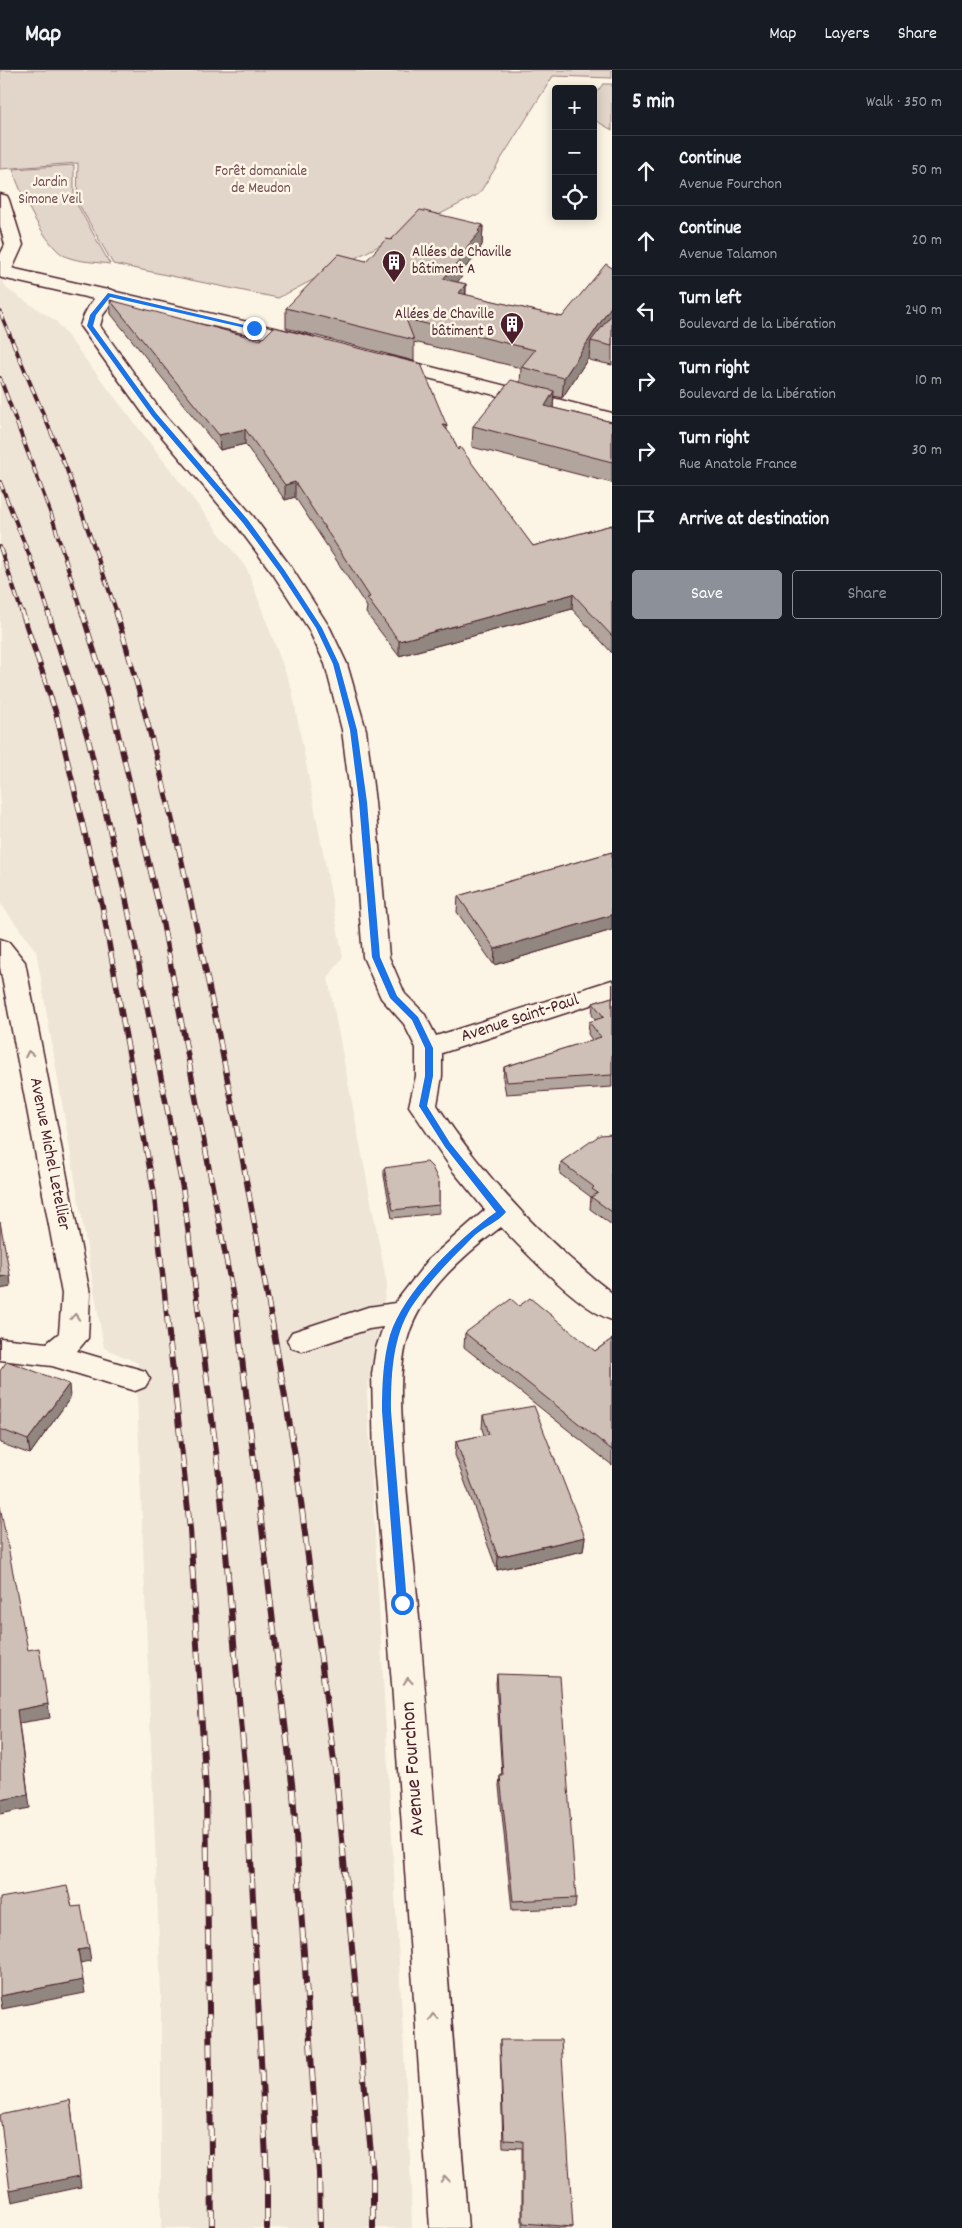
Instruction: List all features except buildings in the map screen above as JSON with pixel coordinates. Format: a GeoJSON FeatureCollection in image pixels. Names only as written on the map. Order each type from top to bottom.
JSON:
{"type":"FeatureCollection","features":[{"type":"Feature","properties":{"kind":"street"},"geometry":{"type":"LineString","coordinates":[[0,200],[12,230],[14,246],[2,272],[321,345]]}},
{"type":"Feature","properties":{"kind":"street"},"geometry":{"type":"LineString","coordinates":[[108,295],[93,315],[90,326],[154,415],[245,522],[283,572],[319,628],[336,664],[355,739],[363,802],[376,957],[394,998],[415,1019],[429,1048],[429,1076],[423,1106],[447,1145],[502,1212],[543,1253],[612,1309]]}},
{"type":"Feature","properties":{"kind":"street"},"geometry":{"type":"LineString","coordinates":[[370,357],[612,419]]}},
{"type":"Feature","properties":{"kind":"street","name":"Avenue Michel Letellier"},"geometry":{"type":"LineString","coordinates":[[0,948],[12,962],[76,1294],[74,1338],[52,1355]]}},
{"type":"Feature","properties":{"kind":"street","name":"Avenue Saint-Paul"},"geometry":{"type":"LineString","coordinates":[[429,1048],[612,989]]}},
{"type":"Feature","properties":{"kind":"street","name":"Avenue Fourchon"},"geometry":{"type":"LineString","coordinates":[[449,2228],[388,1439],[386,1382],[394,1335],[403,1313],[415,1295],[474,1232],[502,1212]]}},
{"type":"Feature","properties":{"kind":"street"},"geometry":{"type":"LineString","coordinates":[[302,1340],[368,1318],[403,1313]]}},
{"type":"Feature","properties":{"kind":"street"},"geometry":{"type":"LineString","coordinates":[[0,1349],[52,1355],[135,1379]]}},
{"type":"Feature","properties":{"kind":"shaded area"},"geometry":{"type":"Polygon","coordinates":[[[0,275],[7,289],[56,321],[247,569],[292,690],[343,957],[328,978],[387,1284],[367,1392],[410,2158],[412,2228],[161,2228],[161,1994],[137,1397],[138,1363],[104,1348],[36,951],[0,903],[0,275]]]}},
{"type":"Feature","properties":{"kind":"green space","name":"Forêt domaniale de Meudon"},"geometry":{"type":"Polygon","coordinates":[[[0,70],[612,70],[612,78],[553,76],[479,194],[278,298],[113,264],[77,201],[78,163],[0,169],[0,70]]]}},
{"type":"Feature","properties":{"kind":"green space"},"geometry":{"type":"Polygon","coordinates":[[[603,84],[612,84],[612,130],[597,121],[597,92],[603,84]]]}},
{"type":"Feature","properties":{"kind":"green space","name":"Jardin Simone Veil"},"geometry":{"type":"Polygon","coordinates":[[[74,165],[74,199],[110,264],[77,260],[59,252],[42,232],[34,218],[13,169],[74,165]]]}},
{"type":"Feature","properties":{"kind":"railway"},"geometry":{"type":"LineString","coordinates":[[0,312],[67,470],[117,613]]}},
{"type":"Feature","properties":{"kind":"railway"},"geometry":{"type":"LineString","coordinates":[[0,378],[52,517],[82,613]]}},
{"type":"Feature","properties":{"kind":"railway"},"geometry":{"type":"LineString","coordinates":[[0,482],[35,570],[49,613]]}},
{"type":"Feature","properties":{"kind":"railway"},"geometry":{"type":"LineString","coordinates":[[0,547],[22,613]]}},
{"type":"Feature","properties":{"kind":"railway"},"geometry":{"type":"LineString","coordinates":[[22,612],[56,713],[102,905],[154,1192],[167,1317]]}},
{"type":"Feature","properties":{"kind":"railway"},"geometry":{"type":"LineString","coordinates":[[48,612],[89,742],[126,899],[183,1190],[199,1317]]}},
{"type":"Feature","properties":{"kind":"railway"},"geometry":{"type":"LineString","coordinates":[[82,612],[112,708],[162,919],[237,1317]]}},
{"type":"Feature","properties":{"kind":"railway"},"geometry":{"type":"LineString","coordinates":[[116,612],[164,786],[185,874],[222,1051],[271,1317]]}},
{"type":"Feature","properties":{"kind":"railway"},"geometry":{"type":"LineString","coordinates":[[167,1316],[190,1529],[206,1792],[212,2228]]}},
{"type":"Feature","properties":{"kind":"railway"},"geometry":{"type":"LineString","coordinates":[[199,1316],[219,1475],[248,1799],[267,2180],[267,2228]]}},
{"type":"Feature","properties":{"kind":"railway"},"geometry":{"type":"LineString","coordinates":[[237,1316],[293,1792],[319,2173],[320,2228]]}},
{"type":"Feature","properties":{"kind":"railway"},"geometry":{"type":"LineString","coordinates":[[271,1316],[295,1455],[337,1785],[373,2176],[373,2228]]}},
{"type":"Feature","properties":{"kind":"place","name":"Allées de Chaville bâtiment A"},"geometry":{"type":"Point","coordinates":[394,283]}},
{"type":"Feature","properties":{"kind":"place","name":"Allées de Chaville bâtiment B"},"geometry":{"type":"Point","coordinates":[512,345]}},
{"type":"Feature","properties":{"kind":"route"},"geometry":{"type":"LineString","coordinates":[[254,328],[108,295],[93,315],[90,326],[154,415],[245,522],[283,572],[319,628],[336,664],[354,730],[363,802],[376,957],[394,998],[415,1019],[429,1048],[429,1076],[423,1106],[447,1145],[502,1212],[474,1232],[415,1295],[403,1313],[394,1335],[386,1382],[386,1411],[388,1459],[402,1603]]}}]}
